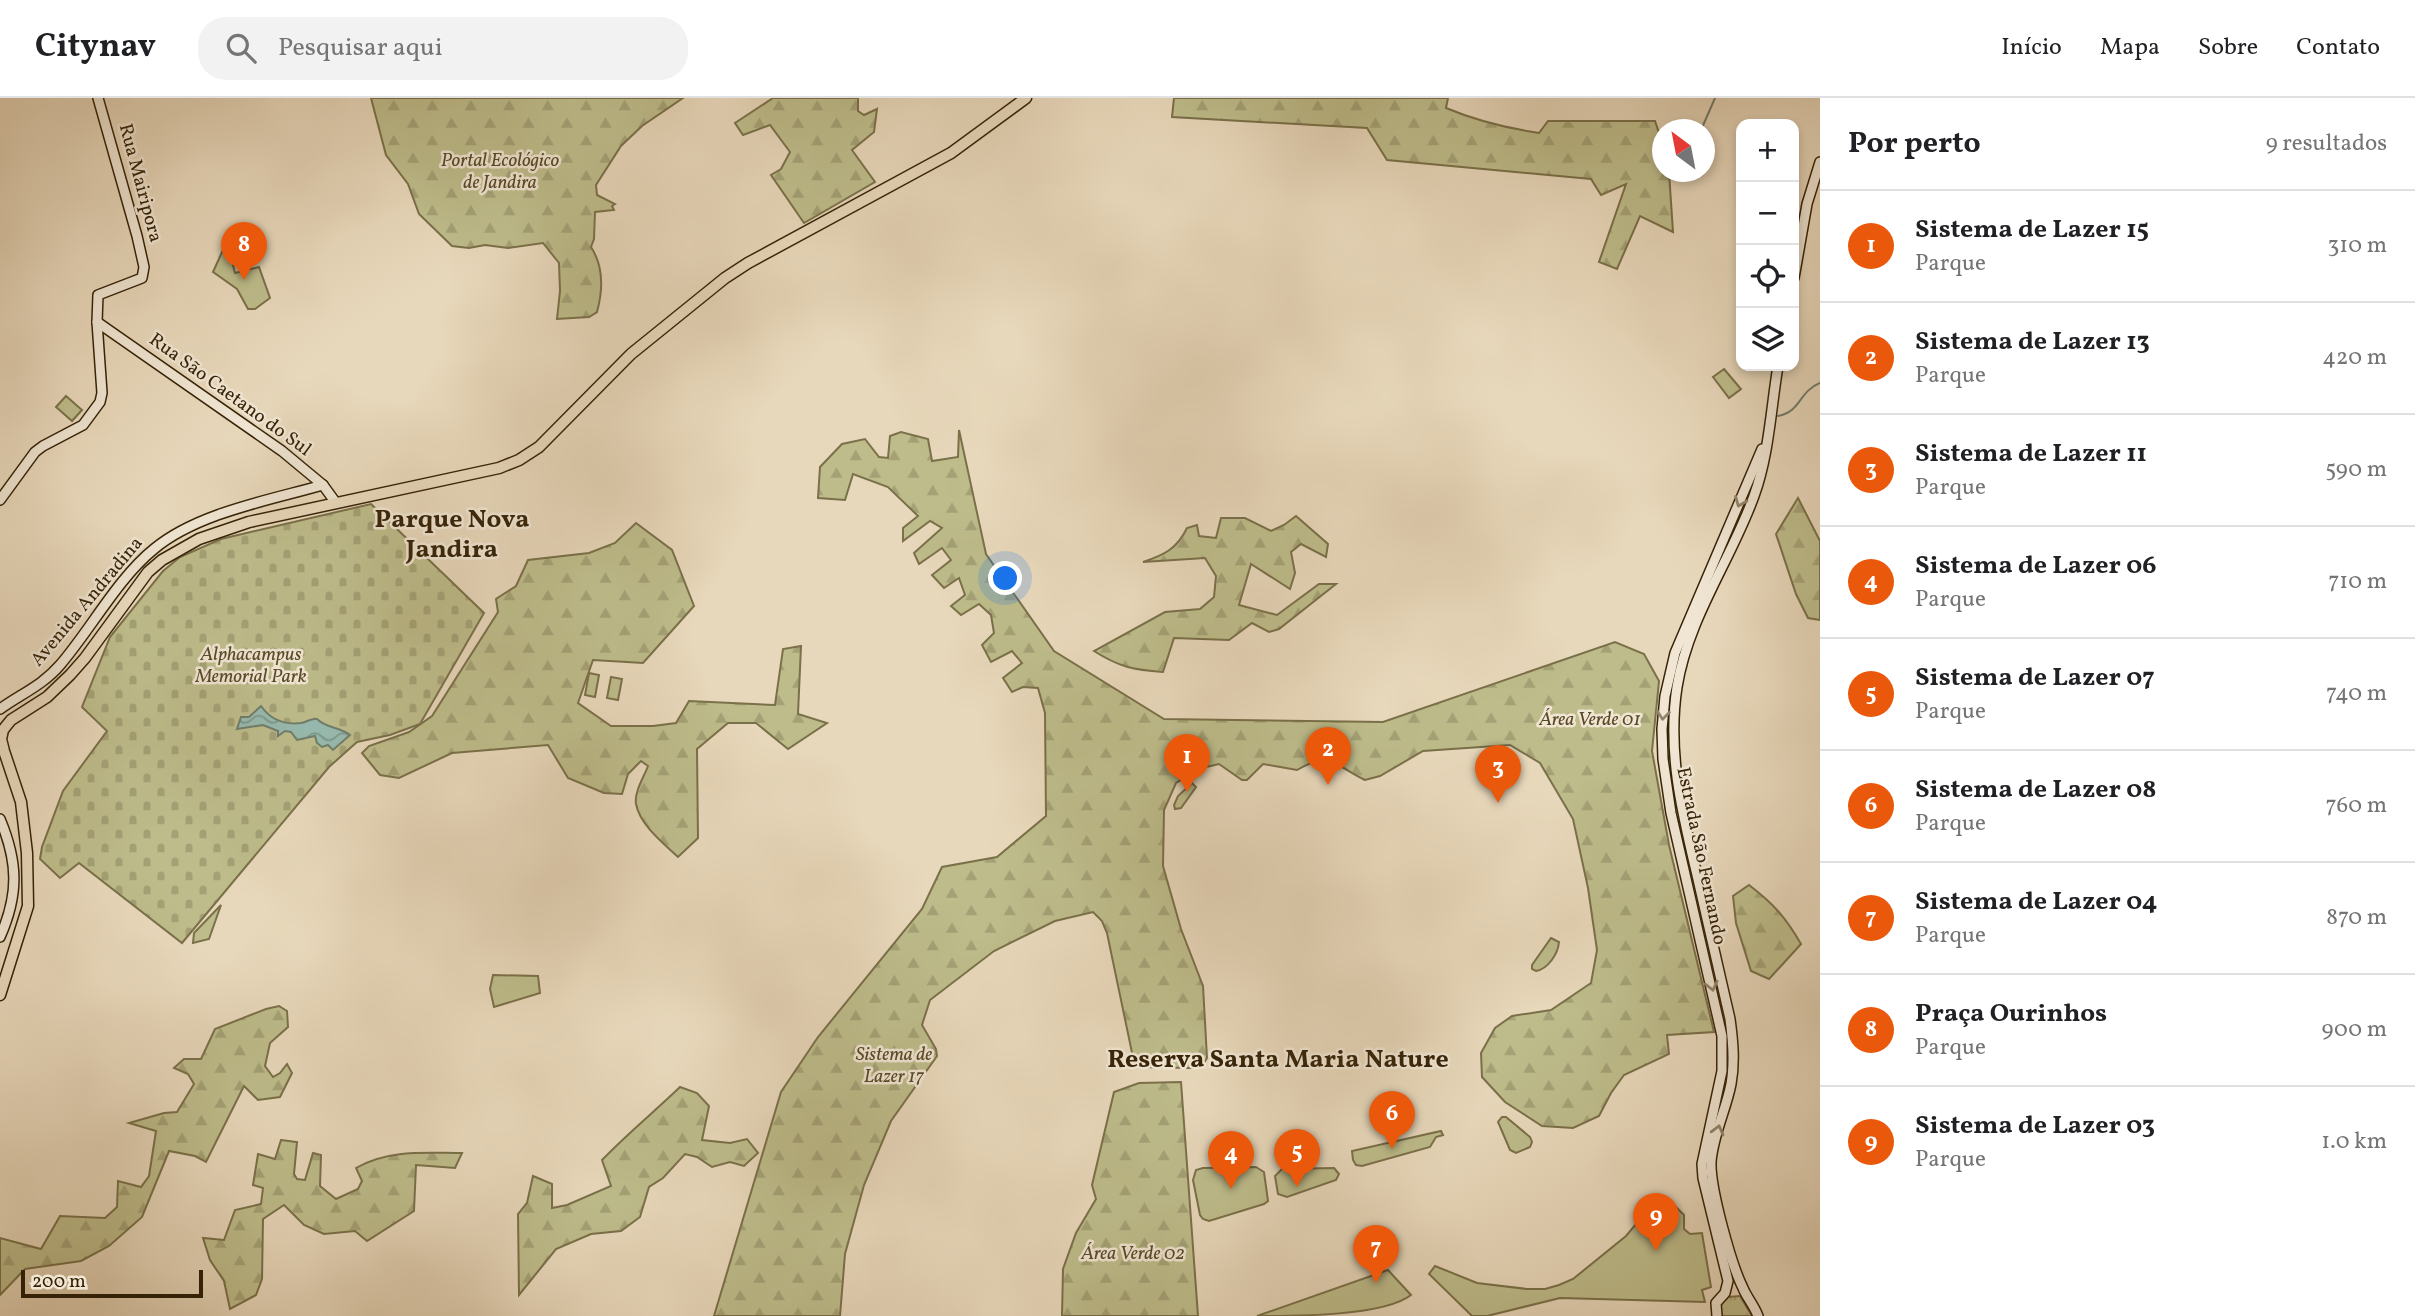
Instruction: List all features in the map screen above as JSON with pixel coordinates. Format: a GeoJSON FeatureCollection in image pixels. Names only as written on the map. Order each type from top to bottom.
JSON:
{"type":"FeatureCollection","features":[{"type":"Feature","properties":{"kind":"main road","name":"Rua Mairipora"},"geometry":{"type":"LineString","coordinates":[[97,322],[98,295],[142,278],[144,267],[98,98]]}},
{"type":"Feature","properties":{"kind":"main road"},"geometry":{"type":"LineString","coordinates":[[0,995],[28,906],[27,853],[21,802],[1,739],[6,725],[59,686],[85,658],[148,572],[162,560],[199,539],[222,530],[499,468],[519,460],[550,436],[631,354],[724,278],[951,153],[1026,98]]}},
{"type":"Feature","properties":{"kind":"main road"},"geometry":{"type":"LineString","coordinates":[[1799,250],[1807,204],[1820,162]]}},
{"type":"Feature","properties":{"kind":"main road"},"geometry":{"type":"LineString","coordinates":[[0,500],[35,452],[78,429],[94,411],[102,393],[97,322]]}},
{"type":"Feature","properties":{"kind":"main road","name":"Rua São Caetano do Sul"},"geometry":{"type":"LineString","coordinates":[[97,322],[282,451],[323,485],[336,503]]}},
{"type":"Feature","properties":{"kind":"main road","name":"Estrada São Fernando"},"geometry":{"type":"LineString","coordinates":[[1758,1316],[1754,1304],[1744,1291],[1727,1239],[1712,1174],[1711,1161],[1730,1086],[1733,1063],[1730,1019],[1682,812],[1673,747],[1676,694],[1683,659],[1692,632],[1754,496],[1778,371]]}},
{"type":"Feature","properties":{"kind":"main road","name":"Estrada São Fernando"},"geometry":{"type":"LineString","coordinates":[[1725,1293],[1728,1281],[1726,1269],[1704,1185],[1702,1164],[1722,1071],[1722,1037],[1671,813],[1663,759],[1662,729],[1667,686],[1675,653],[1766,440]]}},
{"type":"Feature","properties":{"kind":"main road","name":"Avenida Andradina"},"geometry":{"type":"LineString","coordinates":[[0,709],[36,687],[60,666],[136,566],[157,546],[199,522],[238,508],[323,485]]}},
{"type":"Feature","properties":{"kind":"main road"},"geometry":{"type":"LineString","coordinates":[[0,819],[10,845],[15,869],[12,902],[0,937]]}},
{"type":"Feature","properties":{"kind":"main road"},"geometry":{"type":"LineString","coordinates":[[1717,1316],[1716,1303],[1725,1293],[1732,1290],[1744,1291]]}},
{"type":"Feature","properties":{"kind":"green space","name":"Portal Ecológico de Jandira"},"geometry":{"type":"Polygon","coordinates":[[[371,98],[683,98],[642,126],[621,146],[596,185],[597,195],[615,204],[612,206],[614,210],[595,212],[591,247],[598,262],[601,279],[597,312],[589,317],[557,319],[559,263],[543,243],[508,248],[485,245],[469,248],[452,246],[419,214],[408,184],[386,155],[371,98]]]}},
{"type":"Feature","properties":{"kind":"green space"},"geometry":{"type":"Polygon","coordinates":[[[773,98],[858,98],[858,111],[864,115],[877,109],[874,132],[852,150],[875,182],[804,223],[771,175],[781,169],[790,152],[770,125],[743,135],[735,123],[773,98]]]}},
{"type":"Feature","properties":{"kind":"green space"},"geometry":{"type":"Polygon","coordinates":[[[1174,98],[1448,98],[1446,108],[1458,113],[1492,124],[1539,133],[1548,121],[1652,121],[1652,182],[1670,182],[1673,232],[1640,216],[1617,269],[1599,262],[1626,184],[1601,195],[1591,179],[1387,160],[1367,128],[1172,117],[1174,98]]]}},
{"type":"Feature","properties":{"kind":"green space"},"geometry":{"type":"Polygon","coordinates":[[[227,241],[235,273],[259,267],[270,298],[255,309],[248,309],[237,289],[213,272],[227,241]]]}},
{"type":"Feature","properties":{"kind":"green space"},"geometry":{"type":"Polygon","coordinates":[[[1724,369],[1741,389],[1729,398],[1713,377],[1724,369]]]}},
{"type":"Feature","properties":{"kind":"green space"},"geometry":{"type":"Polygon","coordinates":[[[66,396],[82,410],[72,421],[56,407],[66,396]]]}},
{"type":"Feature","properties":{"kind":"green space","name":"Área Verde 01"},"geometry":{"type":"Polygon","coordinates":[[[959,430],[986,554],[1054,651],[1164,719],[1383,722],[1615,642],[1644,654],[1659,681],[1652,751],[1669,845],[1714,1032],[1667,1035],[1669,1054],[1624,1075],[1599,1116],[1573,1128],[1542,1126],[1505,1102],[1482,1077],[1481,1053],[1495,1028],[1512,1016],[1551,1010],[1591,983],[1597,950],[1588,888],[1573,819],[1540,763],[1510,745],[1423,751],[1380,776],[1365,780],[1339,765],[1325,761],[1317,761],[1297,770],[1263,764],[1247,780],[1242,780],[1219,764],[1202,768],[1176,783],[1164,810],[1163,866],[1181,929],[1203,986],[1207,1058],[1202,1066],[1135,1067],[1107,933],[1102,921],[1093,912],[1055,921],[994,951],[930,1000],[922,1025],[936,1049],[937,1056],[891,1121],[864,1185],[845,1254],[840,1316],[714,1316],[781,1092],[818,1037],[922,909],[942,867],[997,857],[1046,816],[1045,713],[1038,688],[1023,687],[1012,692],[1003,678],[1022,663],[1012,651],[991,662],[982,645],[994,633],[991,615],[979,604],[961,615],[951,606],[965,595],[959,578],[944,588],[932,575],[951,560],[942,548],[919,564],[914,553],[942,528],[930,521],[903,541],[903,528],[918,516],[888,487],[853,474],[845,500],[818,498],[820,467],[842,444],[865,439],[879,457],[888,458],[890,436],[901,432],[928,439],[932,461],[958,457],[959,430]]]}},
{"type":"Feature","properties":{"kind":"green space"},"geometry":{"type":"Polygon","coordinates":[[[1798,498],[1820,541],[1820,620],[1808,618],[1796,594],[1776,534],[1798,498]]]}},
{"type":"Feature","properties":{"kind":"green space","name":"Alphacampus Memorial Park"},"geometry":{"type":"Polygon","coordinates":[[[371,504],[484,613],[420,724],[390,735],[357,742],[329,767],[182,943],[79,863],[60,878],[40,859],[42,847],[63,791],[107,731],[82,707],[110,637],[163,571],[180,557],[221,539],[371,504]]]}},
{"type":"Feature","properties":{"kind":"green space"},"geometry":{"type":"Polygon","coordinates":[[[1296,516],[1328,544],[1326,557],[1301,544],[1291,552],[1295,573],[1290,589],[1251,564],[1239,605],[1277,615],[1319,584],[1336,584],[1279,629],[1269,632],[1252,623],[1229,640],[1174,638],[1163,672],[1127,667],[1094,651],[1165,612],[1200,609],[1214,597],[1216,576],[1205,558],[1143,562],[1169,550],[1187,528],[1197,525],[1199,536],[1216,538],[1221,518],[1245,518],[1271,531],[1296,516]]]}},
{"type":"Feature","properties":{"kind":"green space"},"geometry":{"type":"Polygon","coordinates":[[[636,523],[672,550],[694,606],[643,663],[593,660],[578,703],[611,726],[676,723],[689,701],[775,705],[783,649],[801,646],[798,714],[827,723],[788,749],[756,723],[728,723],[697,749],[698,838],[678,857],[653,833],[638,812],[636,795],[648,766],[641,761],[628,774],[622,794],[604,793],[568,778],[548,745],[452,753],[399,778],[380,775],[362,753],[369,746],[409,732],[432,716],[498,612],[496,599],[516,586],[528,560],[589,553],[615,543],[636,523]]]}},
{"type":"Feature","properties":{"kind":"green space"},"geometry":{"type":"Polygon","coordinates":[[[589,673],[599,675],[595,697],[585,695],[589,673]]]}},
{"type":"Feature","properties":{"kind":"green space"},"geometry":{"type":"Polygon","coordinates":[[[611,677],[622,679],[618,700],[607,698],[611,677]]]}},
{"type":"Feature","properties":{"kind":"green space"},"geometry":{"type":"Polygon","coordinates":[[[1192,783],[1196,787],[1181,808],[1175,809],[1178,796],[1192,783]]]}},
{"type":"Feature","properties":{"kind":"green space"},"geometry":{"type":"Polygon","coordinates":[[[1749,885],[1779,912],[1801,944],[1769,979],[1751,971],[1736,923],[1733,896],[1749,885]]]}},
{"type":"Feature","properties":{"kind":"green space"},"geometry":{"type":"Polygon","coordinates":[[[221,905],[209,939],[193,943],[194,933],[221,905]]]}},
{"type":"Feature","properties":{"kind":"green space"},"geometry":{"type":"Polygon","coordinates":[[[1551,938],[1559,942],[1554,956],[1540,970],[1532,969],[1532,965],[1551,938]]]}},
{"type":"Feature","properties":{"kind":"green space"},"geometry":{"type":"Polygon","coordinates":[[[493,975],[538,976],[540,993],[494,1007],[490,989],[493,975]]]}},
{"type":"Feature","properties":{"kind":"green space"},"geometry":{"type":"Polygon","coordinates":[[[279,1006],[287,1011],[288,1027],[270,1043],[265,1066],[273,1077],[287,1064],[292,1073],[280,1097],[258,1100],[244,1086],[206,1162],[195,1156],[169,1151],[142,1217],[109,1246],[81,1261],[25,1269],[0,1295],[0,1238],[41,1249],[60,1216],[105,1218],[117,1207],[118,1181],[141,1187],[149,1176],[156,1131],[129,1123],[177,1112],[194,1084],[188,1074],[174,1068],[184,1059],[201,1059],[215,1029],[279,1006]]]}},
{"type":"Feature","properties":{"kind":"green space","name":"Área Verde 02"},"geometry":{"type":"Polygon","coordinates":[[[1181,1082],[1198,1316],[1062,1316],[1063,1269],[1076,1233],[1096,1199],[1092,1185],[1114,1092],[1139,1083],[1181,1082]]]}},
{"type":"Feature","properties":{"kind":"green space"},"geometry":{"type":"Polygon","coordinates":[[[680,1087],[697,1093],[709,1106],[702,1140],[730,1143],[747,1139],[758,1153],[744,1166],[730,1162],[712,1167],[697,1157],[685,1154],[663,1178],[649,1187],[640,1217],[621,1231],[591,1234],[556,1249],[519,1295],[518,1214],[527,1203],[533,1176],[552,1184],[552,1208],[567,1205],[611,1186],[602,1160],[680,1087]]]}},
{"type":"Feature","properties":{"kind":"green space"},"geometry":{"type":"Polygon","coordinates":[[[1502,1117],[1506,1117],[1530,1137],[1530,1147],[1516,1153],[1510,1150],[1498,1122],[1502,1117]]]}},
{"type":"Feature","properties":{"kind":"green space"},"geometry":{"type":"Polygon","coordinates":[[[1441,1131],[1443,1135],[1436,1137],[1430,1147],[1362,1166],[1356,1165],[1353,1160],[1352,1151],[1441,1131]]]}},
{"type":"Feature","properties":{"kind":"green space"},"geometry":{"type":"Polygon","coordinates":[[[281,1140],[297,1142],[294,1174],[297,1179],[305,1180],[313,1153],[321,1155],[320,1186],[336,1199],[358,1189],[362,1181],[356,1168],[368,1162],[407,1153],[462,1153],[455,1168],[416,1165],[414,1211],[367,1241],[355,1231],[324,1234],[304,1225],[284,1205],[263,1219],[262,1279],[256,1295],[230,1309],[224,1281],[210,1260],[203,1238],[224,1240],[235,1210],[261,1204],[263,1188],[253,1185],[258,1154],[275,1159],[281,1140]]]}},
{"type":"Feature","properties":{"kind":"green space"},"geometry":{"type":"Polygon","coordinates":[[[1256,1167],[1264,1172],[1268,1201],[1209,1221],[1203,1219],[1193,1180],[1196,1170],[1256,1167]]]}},
{"type":"Feature","properties":{"kind":"green space"},"geometry":{"type":"Polygon","coordinates":[[[1334,1168],[1339,1174],[1336,1180],[1287,1197],[1278,1194],[1275,1176],[1282,1169],[1334,1168]]]}},
{"type":"Feature","properties":{"kind":"green space"},"geometry":{"type":"Polygon","coordinates":[[[1676,1207],[1684,1215],[1684,1229],[1690,1234],[1702,1233],[1711,1287],[1702,1290],[1705,1302],[1560,1298],[1487,1316],[1472,1316],[1429,1274],[1435,1266],[1477,1283],[1545,1289],[1573,1279],[1626,1236],[1641,1218],[1676,1207]]]}},
{"type":"Feature","properties":{"kind":"green space"},"geometry":{"type":"Polygon","coordinates":[[[1388,1270],[1411,1295],[1398,1302],[1361,1311],[1257,1316],[1388,1270]]]}},
{"type":"Feature","properties":{"kind":"green space"},"geometry":{"type":"Polygon","coordinates":[[[1740,1296],[1752,1316],[1721,1316],[1721,1303],[1728,1297],[1740,1296]]]}},
{"type":"Feature","properties":{"kind":"water"},"geometry":{"type":"Polygon","coordinates":[[[261,706],[273,718],[283,722],[301,723],[317,719],[350,735],[333,750],[328,745],[322,747],[315,736],[297,740],[291,732],[285,731],[278,736],[278,731],[263,725],[237,729],[241,717],[249,717],[261,706]]]}},
{"type":"Feature","properties":{"kind":"waterway"},"geometry":{"type":"LineString","coordinates":[[1706,119],[1715,98]]}},
{"type":"Feature","properties":{"kind":"waterway"},"geometry":{"type":"LineString","coordinates":[[1778,416],[1792,410],[1808,391],[1820,383]]}},
{"type":"Feature","properties":{"kind":"place","name":"Praça Ourinhos"},"geometry":{"type":"Point","coordinates":[244,280]}},
{"type":"Feature","properties":{"kind":"place","name":"Sistema de Lazer 13"},"geometry":{"type":"Point","coordinates":[1328,785]}},
{"type":"Feature","properties":{"kind":"place","name":"Sistema de Lazer 15"},"geometry":{"type":"Point","coordinates":[1187,792]}},
{"type":"Feature","properties":{"kind":"place","name":"Sistema de Lazer 11"},"geometry":{"type":"Point","coordinates":[1498,803]}},
{"type":"Feature","properties":{"kind":"place","name":"Sistema de Lazer 08"},"geometry":{"type":"Point","coordinates":[1392,1149]}},
{"type":"Feature","properties":{"kind":"place","name":"Sistema de Lazer 07"},"geometry":{"type":"Point","coordinates":[1297,1187]}},
{"type":"Feature","properties":{"kind":"place","name":"Sistema de Lazer 06"},"geometry":{"type":"Point","coordinates":[1231,1189]}},
{"type":"Feature","properties":{"kind":"place","name":"Sistema de Lazer 03"},"geometry":{"type":"Point","coordinates":[1656,1251]}},
{"type":"Feature","properties":{"kind":"place","name":"Sistema de Lazer 04"},"geometry":{"type":"Point","coordinates":[1376,1283]}},
{"type":"Feature","properties":{"kind":"district","name":"Parque Nova Jandira"},"geometry":{"type":"Point","coordinates":[452,534]}},
{"type":"Feature","properties":{"kind":"district","name":"Reserva Santa Maria Nature"},"geometry":{"type":"Point","coordinates":[1278,1060]}},
{"type":"Feature","properties":{"kind":"park label","name":"Sistema de Lazer 17"},"geometry":{"type":"Point","coordinates":[894,1066]}}]}
